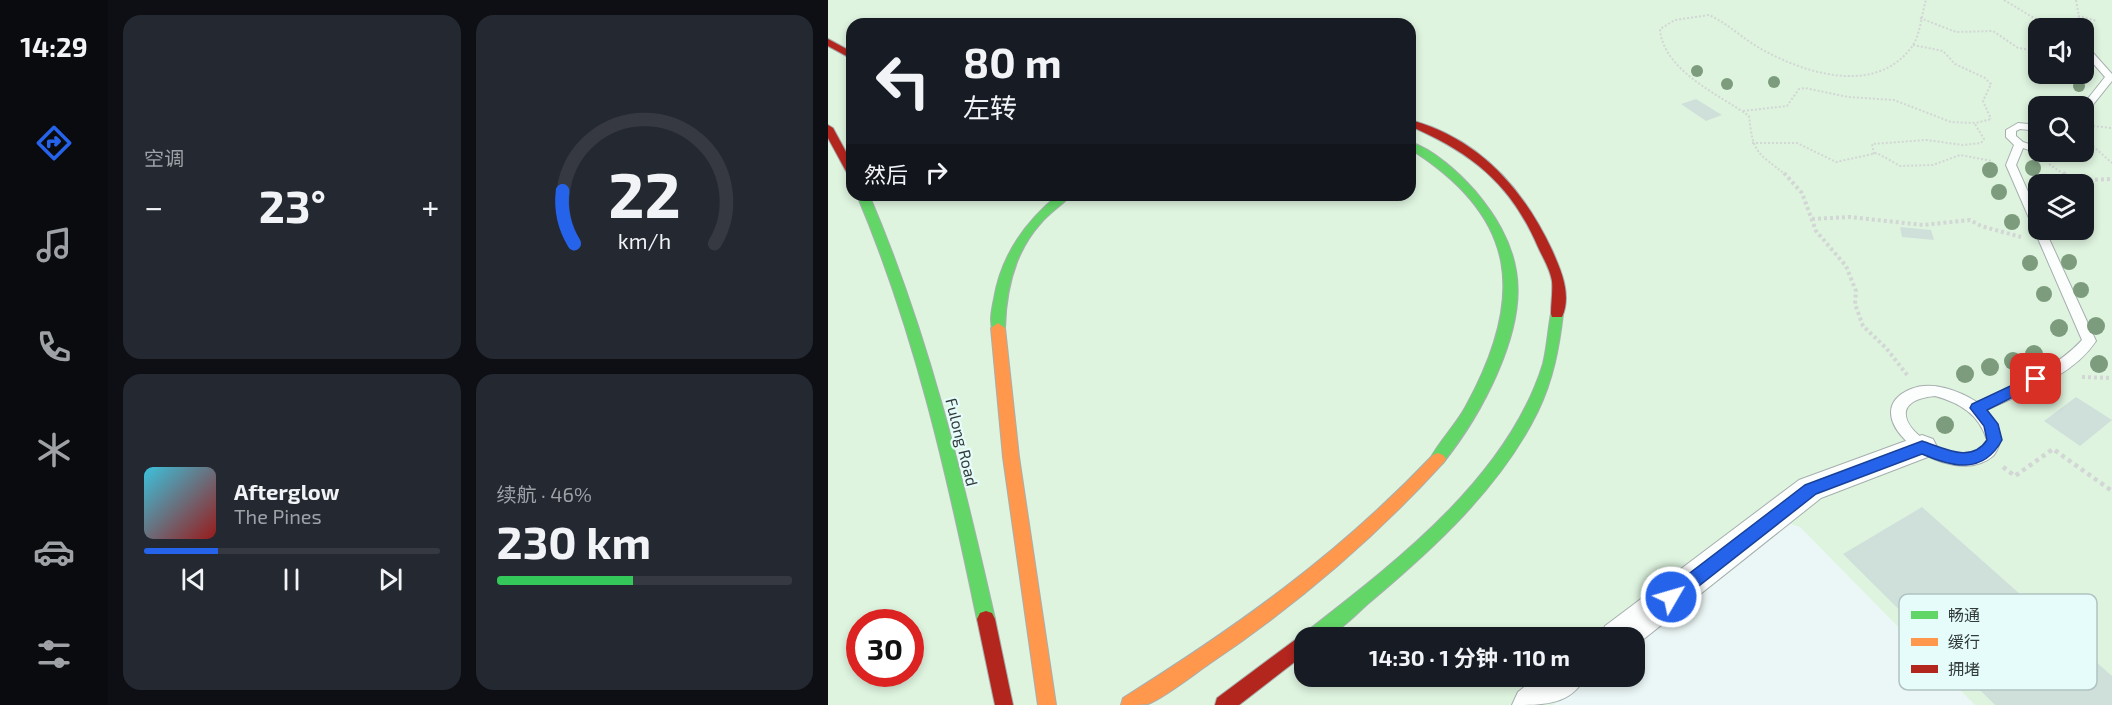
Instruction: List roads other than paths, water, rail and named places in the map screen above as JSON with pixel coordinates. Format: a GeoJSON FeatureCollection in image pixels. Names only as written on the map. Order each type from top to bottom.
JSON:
{"type":"FeatureCollection","features":[{"type":"Feature","properties":{"kind":"highway"},"geometry":{"type":"LineString","coordinates":[[828,42],[846,52]]}},
{"type":"Feature","properties":{"kind":"highway"},"geometry":{"type":"LineString","coordinates":[[1325,627],[1412,555],[1473,492],[1495,465],[1523,429],[1548,377],[1561,325],[1558,280],[1546,240],[1527,207],[1499,175],[1464,148],[1416,126]]}},
{"type":"Feature","properties":{"kind":"highway"},"geometry":{"type":"LineString","coordinates":[[828,128],[846,162]]}},
{"type":"Feature","properties":{"kind":"highway"},"geometry":{"type":"LineString","coordinates":[[1130,705],[1257,620],[1316,576],[1378,523],[1432,468],[1468,418],[1495,368],[1510,315],[1513,279],[1502,240],[1483,205],[1463,182],[1437,159],[1416,148]]}},
{"type":"Feature","properties":{"kind":"highway","name":"Fulong Road"},"geometry":{"type":"LineString","coordinates":[[866,201],[896,271],[914,324],[969,540],[1004,705]]}},
{"type":"Feature","properties":{"kind":"highway"},"geometry":{"type":"LineString","coordinates":[[1047,705],[1002,381],[999,311],[1005,269],[1023,235],[1056,201]]}},
{"type":"Feature","properties":{"kind":"highway"},"geometry":{"type":"LineString","coordinates":[[1224,705],[1294,651]]}},
{"type":"Feature","properties":{"kind":"street"},"geometry":{"type":"LineString","coordinates":[[1632,627],[1810,489],[1922,447]]}},
{"type":"Feature","properties":{"kind":"street"},"geometry":{"type":"LineString","coordinates":[[1531,705],[1554,687]]}},
{"type":"Feature","properties":{"kind":"lane"},"geometry":{"type":"LineString","coordinates":[[2094,59],[2110,77],[2094,97]]}},
{"type":"Feature","properties":{"kind":"lane"},"geometry":{"type":"LineString","coordinates":[[2028,127],[2018,126],[2011,130],[2011,137],[2019,146],[2028,148]]}},
{"type":"Feature","properties":{"kind":"lane"},"geometry":{"type":"LineString","coordinates":[[1977,408],[2056,369],[2081,351],[2089,341],[2042,240],[2011,165],[2019,146]]}},
{"type":"Feature","properties":{"kind":"lane"},"geometry":{"type":"LineString","coordinates":[[1935,391],[1957,397],[1977,408],[1991,424],[1994,440],[1986,453],[1968,459],[1945,457],[1922,447],[1905,432],[1898,416],[1902,402],[1915,393],[1923,392],[1935,391]]}}]}
